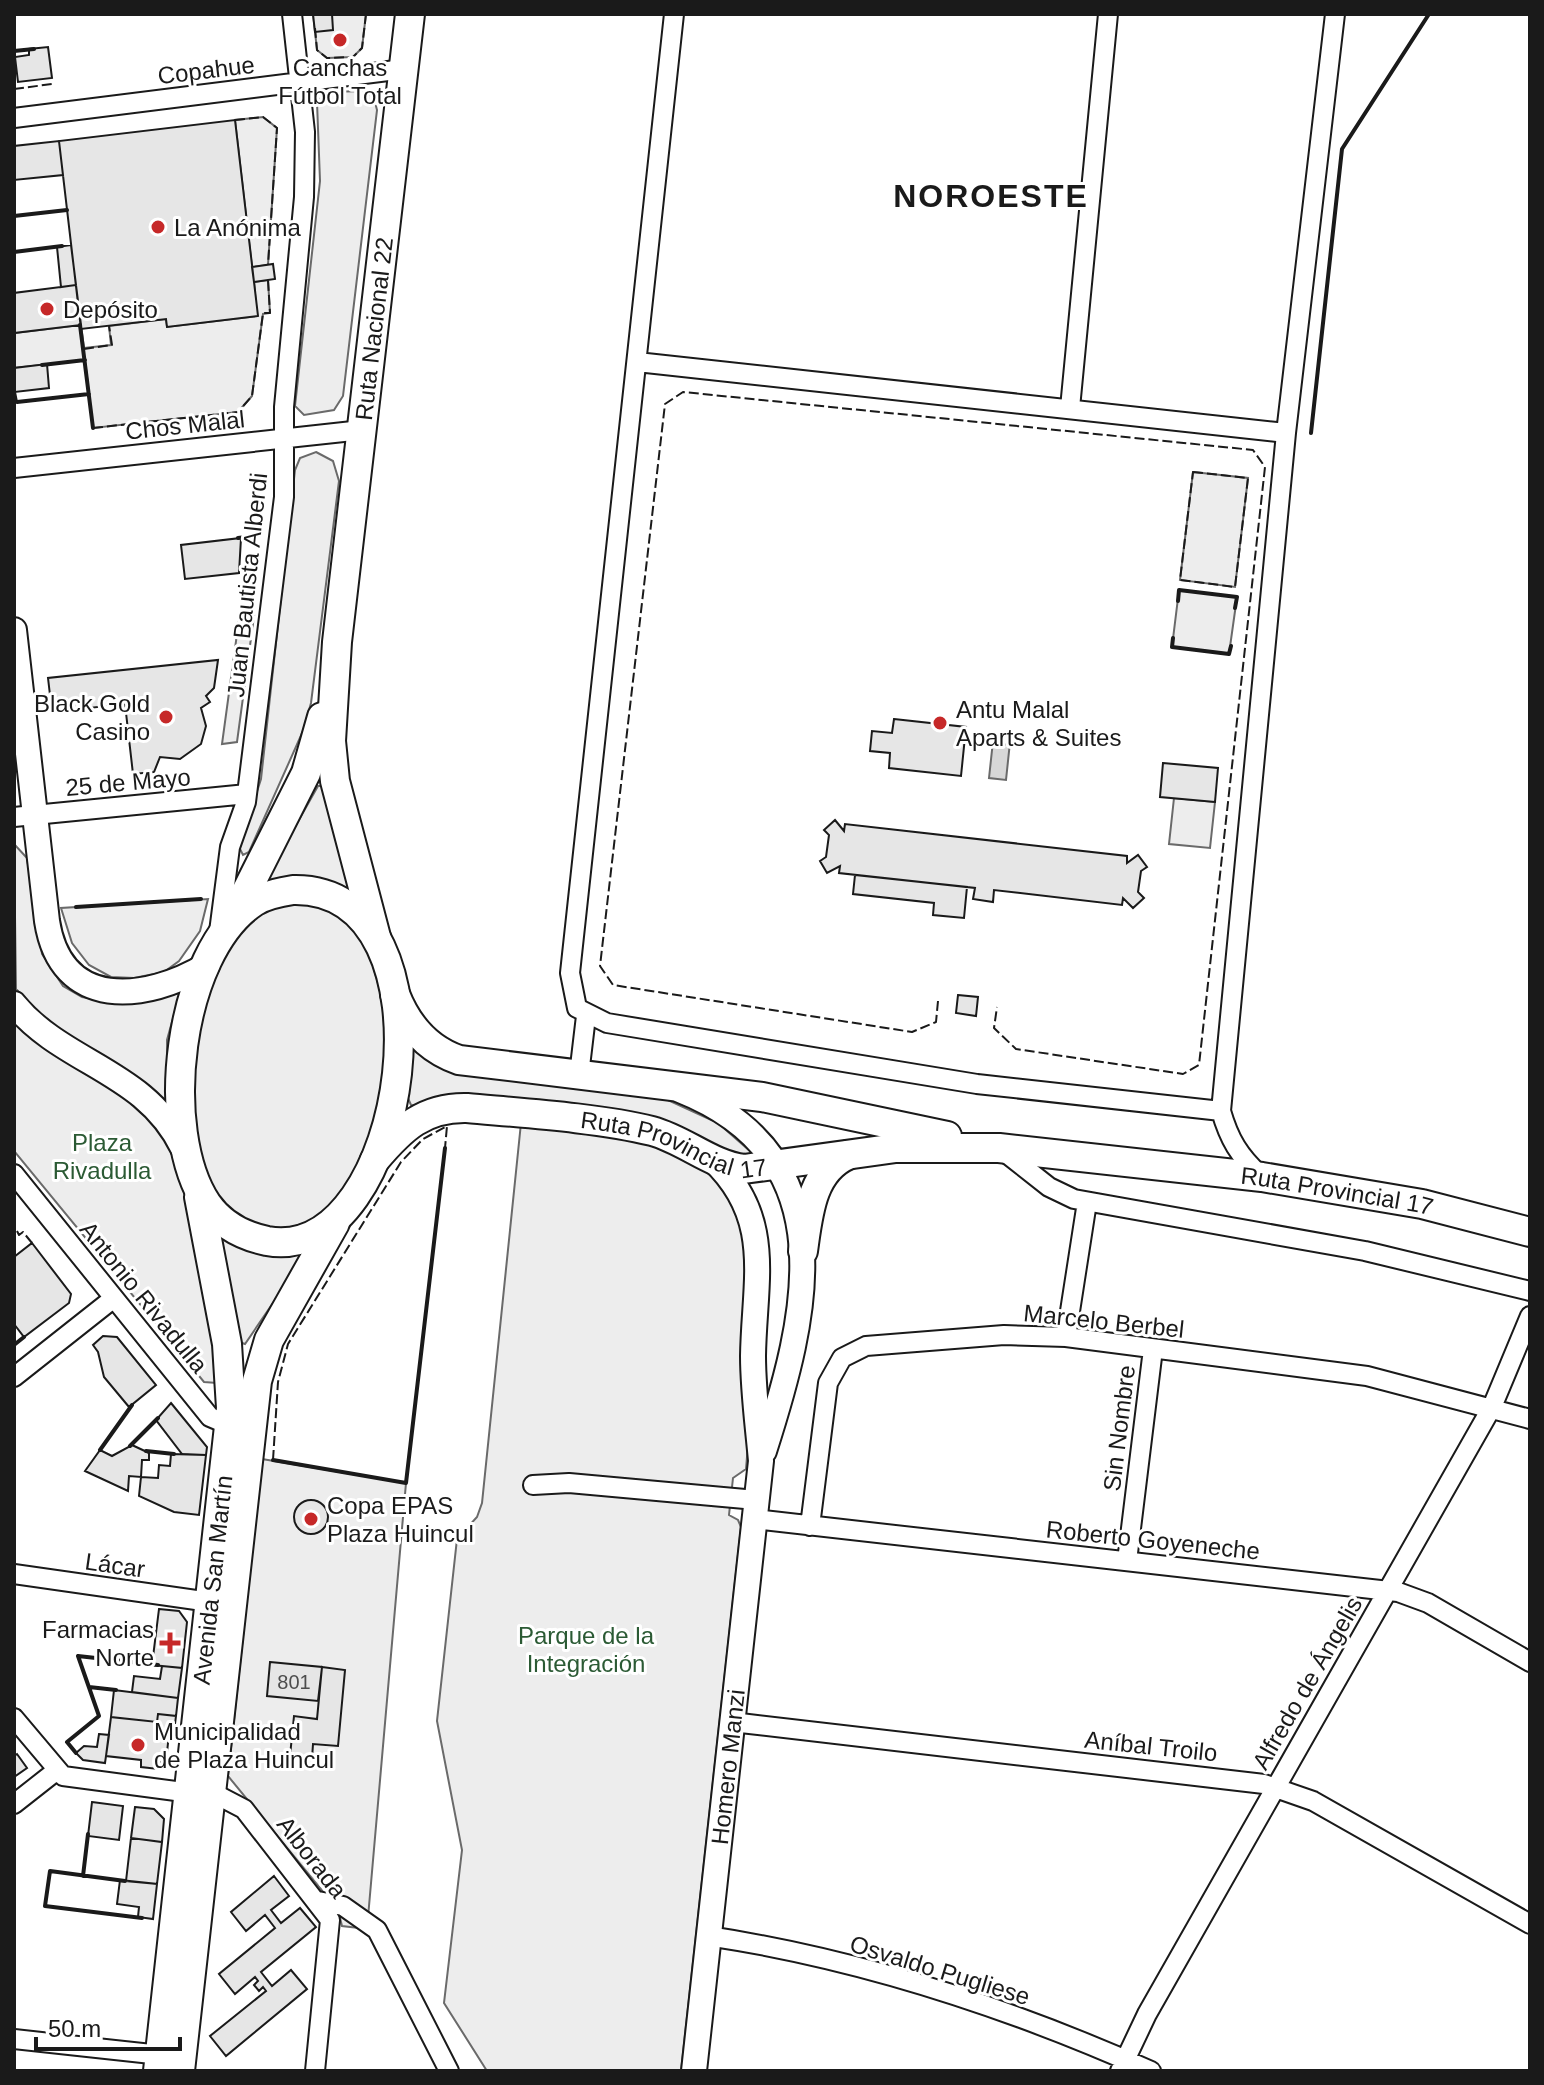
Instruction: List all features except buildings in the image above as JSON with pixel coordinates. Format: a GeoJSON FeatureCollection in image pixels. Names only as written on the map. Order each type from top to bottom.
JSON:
{"type":"FeatureCollection","features":[{"type":"Feature","properties":{"kind":"main road","name":"Ruta Nacional 22"},"geometry":{"type":"LineString","coordinates":[[393,990],[333,771],[332,721],[337,642],[410,14]]}},
{"type":"Feature","properties":{"kind":"main road"},"geometry":{"type":"LineString","coordinates":[[14,630],[25,816],[51,942],[59,960],[73,975],[98,989],[134,991],[174,982],[217,947],[252,903],[266,896],[307,889],[343,901],[362,917],[376,937]]}},
{"type":"Feature","properties":{"kind":"main road","name":"Ruta Nacional 22"},"geometry":{"type":"LineString","coordinates":[[194,1175],[181,1124],[181,1055],[190,1009],[217,947],[306,773],[320,727],[337,642]]}},
{"type":"Feature","properties":{"kind":"main road"},"geometry":{"type":"LineString","coordinates":[[370,1166],[386,1125],[398,1075],[399,1038],[393,990]]}},
{"type":"Feature","properties":{"kind":"main road","name":"Ruta Provincial 17"},"geometry":{"type":"LineString","coordinates":[[393,990],[411,1026],[428,1044],[448,1056],[802,1103],[999,1148]]}},
{"type":"Feature","properties":{"kind":"main road"},"geometry":{"type":"LineString","coordinates":[[14,1004],[40,1031],[152,1102],[173,1129],[217,1215],[241,1234],[271,1242],[302,1239],[340,1216]]}},
{"type":"Feature","properties":{"kind":"main road","name":"Homero Manzi"},"geometry":{"type":"LineString","coordinates":[[660,1085],[689,1094],[724,1114],[755,1140],[775,1166],[795,1210],[803,1251],[803,1294],[796,1344],[761,1461],[694,2071]]}},
{"type":"Feature","properties":{"kind":"main road","name":"Ruta Provincial 17"},"geometry":{"type":"LineString","coordinates":[[370,1166],[413,1121],[439,1109],[452,1108],[648,1130],[676,1140],[712,1159],[744,1169],[918,1147],[999,1148],[1262,1177],[1422,1204],[1530,1232]]}},
{"type":"Feature","properties":{"kind":"main road"},"geometry":{"type":"LineString","coordinates":[[803,1251],[811,1203],[819,1184],[836,1162],[853,1153]]}},
{"type":"Feature","properties":{"kind":"main road","name":"Homero Manzi"},"geometry":{"type":"LineString","coordinates":[[712,1159],[740,1194],[756,1239],[759,1269],[753,1359],[761,1461]]}},
{"type":"Feature","properties":{"kind":"main road","name":"Avenida San Martín"},"geometry":{"type":"LineString","coordinates":[[200,1794],[210,1602],[240,1429],[269,1340],[370,1166]]}},
{"type":"Feature","properties":{"kind":"main road","name":"Avenida San Martín"},"geometry":{"type":"LineString","coordinates":[[170,2064],[240,1429],[194,1175]]}},
{"type":"Feature","properties":{"kind":"street","name":"Juan Bautista Alberdi"},"geometry":{"type":"LineString","coordinates":[[217,947],[232,838],[247,794],[284,497],[285,391],[305,174],[292,14]]}},
{"type":"Feature","properties":{"kind":"street"},"geometry":{"type":"LineString","coordinates":[[674,14],[570,973],[572,998],[586,1016],[607,1023],[977,1084],[1221,1111]]}},
{"type":"Feature","properties":{"kind":"street"},"geometry":{"type":"LineString","coordinates":[[1070,408],[1108,14]]}},
{"type":"Feature","properties":{"kind":"street"},"geometry":{"type":"LineString","coordinates":[[1262,1177],[1243,1160],[1229,1138],[1221,1111],[1286,433],[1335,14]]}},
{"type":"Feature","properties":{"kind":"street","name":"Copahue"},"geometry":{"type":"LineString","coordinates":[[14,118],[404,69]]}},
{"type":"Feature","properties":{"kind":"street"},"geometry":{"type":"LineString","coordinates":[[637,362],[1286,433]]}},
{"type":"Feature","properties":{"kind":"street","name":"Chos Malal"},"geometry":{"type":"LineString","coordinates":[[14,468],[362,430]]}},
{"type":"Feature","properties":{"kind":"street","name":"25 de Mayo"},"geometry":{"type":"LineString","coordinates":[[25,816],[247,794]]}},
{"type":"Feature","properties":{"kind":"street"},"geometry":{"type":"LineString","coordinates":[[579,1075],[586,1016]]}},
{"type":"Feature","properties":{"kind":"street"},"geometry":{"type":"LineString","coordinates":[[999,1148],[1049,1187],[1087,1202],[1365,1251],[1530,1291]]}},
{"type":"Feature","properties":{"kind":"street","name":"Antonio Rivadulla"},"geometry":{"type":"LineString","coordinates":[[14,1174],[210,1417],[240,1429]]}},
{"type":"Feature","properties":{"kind":"street"},"geometry":{"type":"LineString","coordinates":[[1066,1337],[1087,1202]]}},
{"type":"Feature","properties":{"kind":"street"},"geometry":{"type":"LineString","coordinates":[[14,1377],[114,1298]]}},
{"type":"Feature","properties":{"kind":"street","name":"Alfredo de Ángelis"},"geometry":{"type":"LineString","coordinates":[[1122,2065],[1492,1407],[1530,1316]]}},
{"type":"Feature","properties":{"kind":"street","name":"Marcelo Berbel"},"geometry":{"type":"LineString","coordinates":[[810,1526],[826,1393],[832,1373],[848,1352],[866,1346],[984,1337],[1066,1337],[1377,1377],[1530,1419]]}},
{"type":"Feature","properties":{"kind":"street","name":"Sin Nombre"},"geometry":{"type":"LineString","coordinates":[[1127,1561],[1153,1349]]}},
{"type":"Feature","properties":{"kind":"street","name":"Roberto Goyeneche"},"geometry":{"type":"LineString","coordinates":[[533,1485],[569,1483],[755,1510],[810,1526],[1388,1590],[1418,1598],[1530,1662]]}},
{"type":"Feature","properties":{"kind":"street","name":"Lácar"},"geometry":{"type":"LineString","coordinates":[[14,1574],[210,1602]]}},
{"type":"Feature","properties":{"kind":"street"},"geometry":{"type":"LineString","coordinates":[[14,1718],[56,1771],[14,1804]]}},
{"type":"Feature","properties":{"kind":"street","name":"Aníbal Troilo"},"geometry":{"type":"LineString","coordinates":[[732,1722],[1276,1787],[1313,1801],[1530,1924]]}},
{"type":"Feature","properties":{"kind":"street","name":"Alborada"},"geometry":{"type":"LineString","coordinates":[[56,1771],[72,1778],[200,1794],[240,1805],[318,1901],[331,1924],[315,2071]]}},
{"type":"Feature","properties":{"kind":"street"},"geometry":{"type":"LineString","coordinates":[[318,1901],[343,1906],[377,1930],[449,2071]]}},
{"type":"Feature","properties":{"kind":"street","name":"Osvaldo Pugliese"},"geometry":{"type":"LineString","coordinates":[[708,1936],[773,1947],[918,1986],[1034,2024],[1122,2065],[1151,2071]]}},
{"type":"Feature","properties":{"kind":"street"},"geometry":{"type":"LineString","coordinates":[[14,2039],[170,2064]]}},
{"type":"Feature","properties":{"kind":"shaded area","name":"Canchas Fútbol Total"},"geometry":{"type":"Polygon","coordinates":[[[313,14],[366,14],[362,48],[353,57],[327,58],[317,50],[313,14]]]}},
{"type":"Feature","properties":{"kind":"shaded area"},"geometry":{"type":"Polygon","coordinates":[[[365,91],[374,98],[377,110],[343,396],[334,410],[304,415],[295,406],[320,181],[317,102],[326,92],[365,91]]]}},
{"type":"Feature","properties":{"kind":"shaded area"},"geometry":{"type":"Polygon","coordinates":[[[263,117],[277,128],[268,265],[252,267],[235,120],[263,117]]]}},
{"type":"Feature","properties":{"kind":"shaded area"},"geometry":{"type":"Polygon","coordinates":[[[268,280],[270,313],[263,314],[252,396],[238,412],[93,428],[85,360],[14,368],[14,333],[81,325],[84,348],[111,345],[109,326],[166,319],[167,327],[257,316],[254,282],[268,280]]]}},
{"type":"Feature","properties":{"kind":"shaded area"},"geometry":{"type":"Polygon","coordinates":[[[316,452],[333,461],[339,481],[311,703],[303,731],[249,852],[243,855],[239,847],[261,779],[295,470],[300,458],[316,452]]]}},
{"type":"Feature","properties":{"kind":"shaded area"},"geometry":{"type":"Polygon","coordinates":[[[1193,472],[1248,478],[1235,587],[1180,580],[1193,472]]]}},
{"type":"Feature","properties":{"kind":"shaded area"},"geometry":{"type":"Polygon","coordinates":[[[1179,590],[1237,597],[1229,654],[1172,647],[1179,590]]]}},
{"type":"Feature","properties":{"kind":"shaded area"},"geometry":{"type":"Polygon","coordinates":[[[254,616],[237,742],[222,744],[239,619],[254,616]]]}},
{"type":"Feature","properties":{"kind":"shaded area"},"geometry":{"type":"Polygon","coordinates":[[[993,741],[1001,747],[1010,742],[1006,780],[989,778],[993,741]]]}},
{"type":"Feature","properties":{"kind":"shaded area"},"geometry":{"type":"Polygon","coordinates":[[[318,786],[323,786],[351,890],[306,879],[260,889],[318,786]]]}},
{"type":"Feature","properties":{"kind":"shaded area"},"geometry":{"type":"Polygon","coordinates":[[[1174,798],[1215,802],[1210,848],[1169,844],[1174,798]]]}},
{"type":"Feature","properties":{"kind":"shaded area"},"geometry":{"type":"Polygon","coordinates":[[[14,844],[27,858],[42,954],[63,986],[82,997],[110,1002],[139,1001],[180,993],[167,1040],[167,1104],[148,1087],[50,1024],[16,989],[14,844]]]}},
{"type":"Feature","properties":{"kind":"shaded area"},"geometry":{"type":"Polygon","coordinates":[[[208,899],[200,931],[179,961],[164,972],[134,978],[111,977],[89,965],[72,943],[61,908],[208,899]]]}},
{"type":"Feature","properties":{"kind":"shaded area"},"geometry":{"type":"Polygon","coordinates":[[[321,900],[366,941],[384,1005],[386,1056],[374,1128],[347,1186],[317,1219],[280,1231],[242,1223],[211,1190],[195,1135],[192,1088],[198,1034],[206,998],[227,946],[263,909],[321,900]]]}},
{"type":"Feature","properties":{"kind":"shaded area","name":"Plaza Rivadulla"},"geometry":{"type":"Polygon","coordinates":[[[14,1020],[123,1091],[170,1142],[189,1203],[220,1376],[217,1383],[204,1382],[14,1151],[14,1020]]]}},
{"type":"Feature","properties":{"kind":"shaded area"},"geometry":{"type":"Polygon","coordinates":[[[413,1047],[657,1095],[718,1123],[759,1159],[411,1105],[407,1096],[413,1047]]]}},
{"type":"Feature","properties":{"kind":"shaded area","name":"Parque de la Integración"},"geometry":{"type":"Polygon","coordinates":[[[521,1123],[624,1134],[682,1152],[721,1182],[746,1232],[750,1420],[746,1469],[733,1478],[729,1515],[738,1520],[741,1527],[681,2071],[487,2071],[444,2003],[462,1850],[437,1721],[457,1539],[477,1517],[482,1503],[521,1123]]]}},
{"type":"Feature","properties":{"kind":"shaded area"},"geometry":{"type":"Polygon","coordinates":[[[221,1239],[283,1252],[312,1246],[245,1344],[239,1342],[221,1239]]]}},
{"type":"Feature","properties":{"kind":"shaded area"},"geometry":{"type":"Polygon","coordinates":[[[262,1459],[406,1483],[367,1929],[342,1926],[338,1910],[228,1776],[262,1459]]]}},
{"type":"Feature","properties":{"kind":"fence"},"geometry":{"type":"LineString","coordinates":[[315,28],[317,50],[327,58],[353,57],[362,48],[366,14]]}},
{"type":"Feature","properties":{"kind":"fence"},"geometry":{"type":"LineString","coordinates":[[14,89],[52,84]]}},
{"type":"Feature","properties":{"kind":"fence"},"geometry":{"type":"LineString","coordinates":[[235,120],[263,117],[277,128],[268,265]]}},
{"type":"Feature","properties":{"kind":"fence"},"geometry":{"type":"LineString","coordinates":[[93,428],[238,412],[252,396],[263,313],[270,313],[268,280]]}},
{"type":"Feature","properties":{"kind":"fence"},"geometry":{"type":"LineString","coordinates":[[84,349],[112,345],[109,326]]}},
{"type":"Feature","properties":{"kind":"fence"},"geometry":{"type":"LineString","coordinates":[[15,392],[17,402]]}},
{"type":"Feature","properties":{"kind":"fence"},"geometry":{"type":"LineString","coordinates":[[938,1001],[936,1022],[912,1032],[613,985],[600,966],[665,404],[683,392],[1253,450],[1265,467],[1199,1065],[1183,1074],[1016,1049],[994,1028],[997,1007]]}},
{"type":"Feature","properties":{"kind":"fence"},"geometry":{"type":"LineString","coordinates":[[1193,472],[1248,478],[1235,587],[1180,580],[1193,472]]}},
{"type":"Feature","properties":{"kind":"fence"},"geometry":{"type":"LineString","coordinates":[[273,1460],[278,1382],[288,1344],[401,1162],[423,1139],[447,1126],[445,1148]]}},
{"type":"Feature","properties":{"kind":"fence"},"geometry":{"type":"LineString","coordinates":[[17,1231],[19,1235],[23,1232],[32,1243]]}},
{"type":"Feature","properties":{"kind":"wall"},"geometry":{"type":"LineString","coordinates":[[1311,433],[1342,149],[1429,14]]}},
{"type":"Feature","properties":{"kind":"wall"},"geometry":{"type":"LineString","coordinates":[[14,51],[34,49]]}},
{"type":"Feature","properties":{"kind":"wall"},"geometry":{"type":"LineString","coordinates":[[14,216],[67,210]]}},
{"type":"Feature","properties":{"kind":"wall"},"geometry":{"type":"LineString","coordinates":[[14,252],[62,246]]}},
{"type":"Feature","properties":{"kind":"wall"},"geometry":{"type":"LineString","coordinates":[[80,325],[93,428]]}},
{"type":"Feature","properties":{"kind":"wall"},"geometry":{"type":"LineString","coordinates":[[42,365],[85,360]]}},
{"type":"Feature","properties":{"kind":"wall"},"geometry":{"type":"LineString","coordinates":[[17,402],[89,394]]}},
{"type":"Feature","properties":{"kind":"wall"},"geometry":{"type":"LineString","coordinates":[[238,538],[254,536]]}},
{"type":"Feature","properties":{"kind":"wall"},"geometry":{"type":"LineString","coordinates":[[1178,601],[1179,590],[1237,597],[1235,608]]}},
{"type":"Feature","properties":{"kind":"wall"},"geometry":{"type":"LineString","coordinates":[[1173,638],[1172,647],[1229,654],[1231,646]]}},
{"type":"Feature","properties":{"kind":"wall"},"geometry":{"type":"LineString","coordinates":[[76,907],[201,899]]}},
{"type":"Feature","properties":{"kind":"wall"},"geometry":{"type":"LineString","coordinates":[[273,1460],[406,1483],[445,1148]]}},
{"type":"Feature","properties":{"kind":"wall"},"geometry":{"type":"LineString","coordinates":[[14,1345],[24,1337]]}},
{"type":"Feature","properties":{"kind":"wall"},"geometry":{"type":"LineString","coordinates":[[100,1450],[132,1405]]}},
{"type":"Feature","properties":{"kind":"wall"},"geometry":{"type":"LineString","coordinates":[[130,1446],[158,1418]]}},
{"type":"Feature","properties":{"kind":"wall"},"geometry":{"type":"LineString","coordinates":[[146,1451],[174,1454]]}},
{"type":"Feature","properties":{"kind":"wall"},"geometry":{"type":"LineString","coordinates":[[76,1753],[67,1742],[99,1716],[78,1656],[158,1665]]}},
{"type":"Feature","properties":{"kind":"wall"},"geometry":{"type":"LineString","coordinates":[[89,1687],[116,1690]]}},
{"type":"Feature","properties":{"kind":"wall"},"geometry":{"type":"LineString","coordinates":[[83,1876],[88,1834]]}},
{"type":"Feature","properties":{"kind":"wall"},"geometry":{"type":"LineString","coordinates":[[125,1881],[50,1871],[45,1906],[142,1918]]}},
{"type":"Feature","properties":{"kind":"place","name":"Canchas Fútbol Total"},"geometry":{"type":"Point","coordinates":[340,40]}},
{"type":"Feature","properties":{"kind":"place","name":"La Anónima"},"geometry":{"type":"Point","coordinates":[158,227]}},
{"type":"Feature","properties":{"kind":"place","name":"Depósito"},"geometry":{"type":"Point","coordinates":[47,309]}},
{"type":"Feature","properties":{"kind":"place","name":"Black Gold Casino"},"geometry":{"type":"Point","coordinates":[166,717]}},
{"type":"Feature","properties":{"kind":"place","name":"Antu Malal Aparts & Suites"},"geometry":{"type":"Point","coordinates":[940,723]}},
{"type":"Feature","properties":{"kind":"place","name":"Copa EPAS Plaza Huincul"},"geometry":{"type":"Point","coordinates":[311,1519]}},
{"type":"Feature","properties":{"kind":"place","name":"Farmacias Norte"},"geometry":{"type":"Point","coordinates":[170,1643]}},
{"type":"Feature","properties":{"kind":"place","name":"Municipalidad de Plaza Huincul"},"geometry":{"type":"Point","coordinates":[138,1745]}},
{"type":"Feature","properties":{"kind":"district","name":"NOROESTE"},"geometry":{"type":"Point","coordinates":[991,196]}}]}
